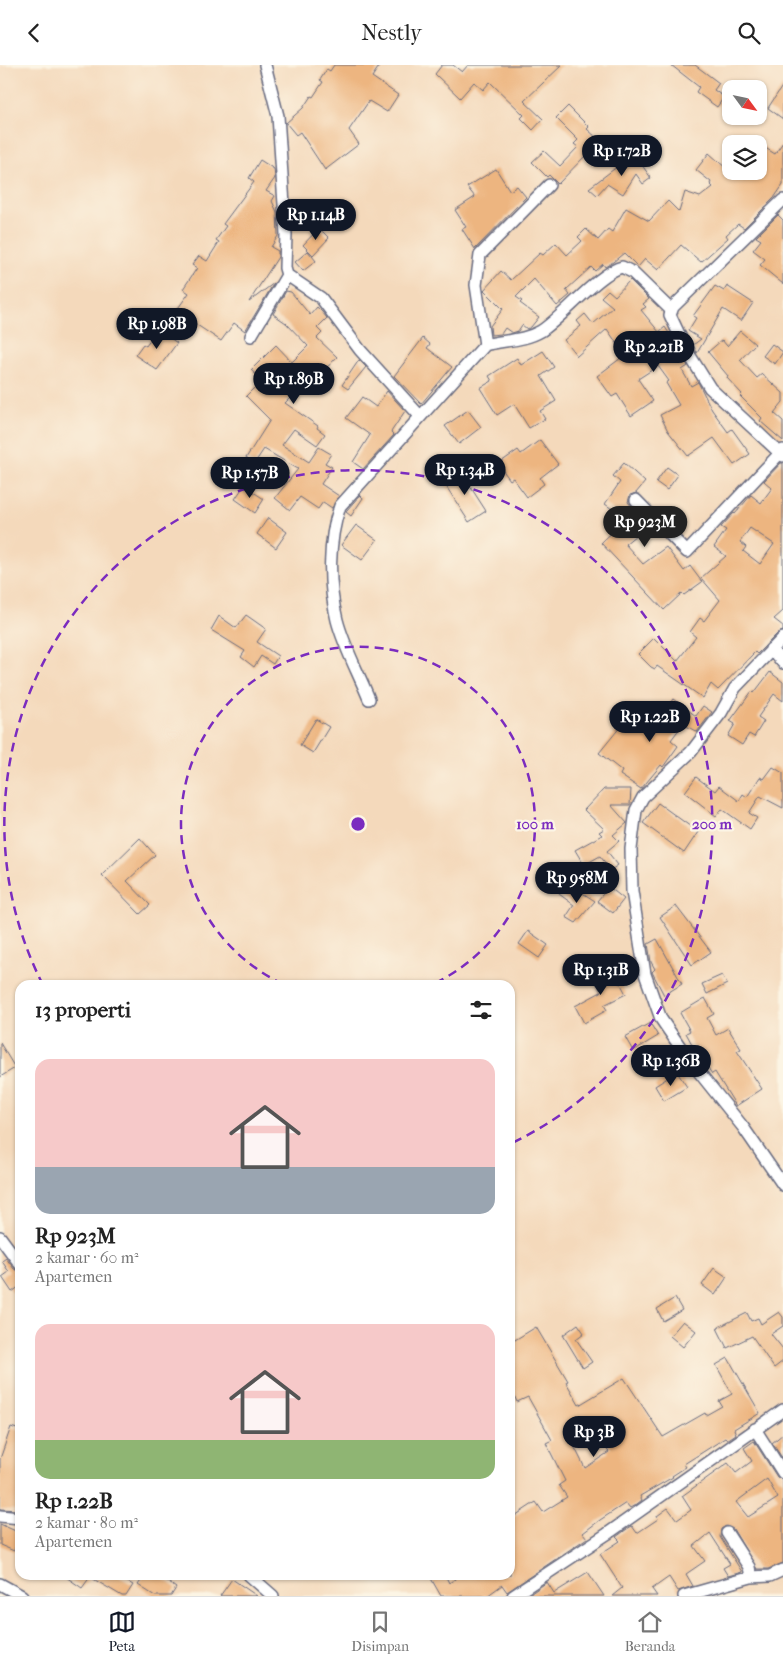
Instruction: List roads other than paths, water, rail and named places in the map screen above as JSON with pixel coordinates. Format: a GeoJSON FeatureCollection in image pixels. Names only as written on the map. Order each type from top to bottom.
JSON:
{"type":"FeatureCollection","features":[{"type":"Feature","properties":{"kind":"street"},"geometry":{"type":"LineString","coordinates":[[265,65],[278,116],[286,234],[285,268],[287,275],[321,298],[360,350],[420,416]]}},
{"type":"Feature","properties":{"kind":"street"},"geometry":{"type":"LineString","coordinates":[[485,345],[476,285],[480,255],[549,185]]}},
{"type":"Feature","properties":{"kind":"street"},"geometry":{"type":"LineString","coordinates":[[671,310],[781,206]]}},
{"type":"Feature","properties":{"kind":"street"},"geometry":{"type":"LineString","coordinates":[[369,699],[337,621],[330,576],[336,518],[340,506],[485,345],[518,339],[540,331],[594,286],[622,267],[632,272],[671,310],[671,318],[677,332],[710,387],[782,453],[687,552],[636,500]]}},
{"type":"Feature","properties":{"kind":"street"},"geometry":{"type":"LineString","coordinates":[[251,336],[287,275]]}},
{"type":"Feature","properties":{"kind":"street"},"geometry":{"type":"LineString","coordinates":[[783,638],[770,649],[735,688],[721,713],[691,752],[643,797],[636,810],[631,849],[632,891],[645,974],[661,1019],[687,1057],[743,1127],[783,1185]]}},
{"type":"Feature","properties":{"kind":"street"},"geometry":{"type":"LineString","coordinates":[[770,649],[783,663]]}},
{"type":"Feature","properties":{"kind":"street"},"geometry":{"type":"LineString","coordinates":[[0,1237],[15,1257]]}},
{"type":"Feature","properties":{"kind":"street"},"geometry":{"type":"LineString","coordinates":[[513,1596],[607,1534],[783,1411]]}},
{"type":"Feature","properties":{"kind":"street"},"geometry":{"type":"LineString","coordinates":[[755,1429],[783,1473]]}},
{"type":"Feature","properties":{"kind":"street"},"geometry":{"type":"LineString","coordinates":[[0,1516],[15,1518]]}},
{"type":"Feature","properties":{"kind":"street"},"geometry":{"type":"LineString","coordinates":[[727,1533],[749,1567],[751,1577]]}},
{"type":"Feature","properties":{"kind":"street"},"geometry":{"type":"LineString","coordinates":[[684,1596],[751,1577],[770,1577],[783,1570]]}},
{"type":"Feature","properties":{"kind":"street"},"geometry":{"type":"LineString","coordinates":[[255,1580],[273,1596]]}},
{"type":"Feature","properties":{"kind":"street"},"geometry":{"type":"LineString","coordinates":[[0,1584],[22,1596]]}}]}
